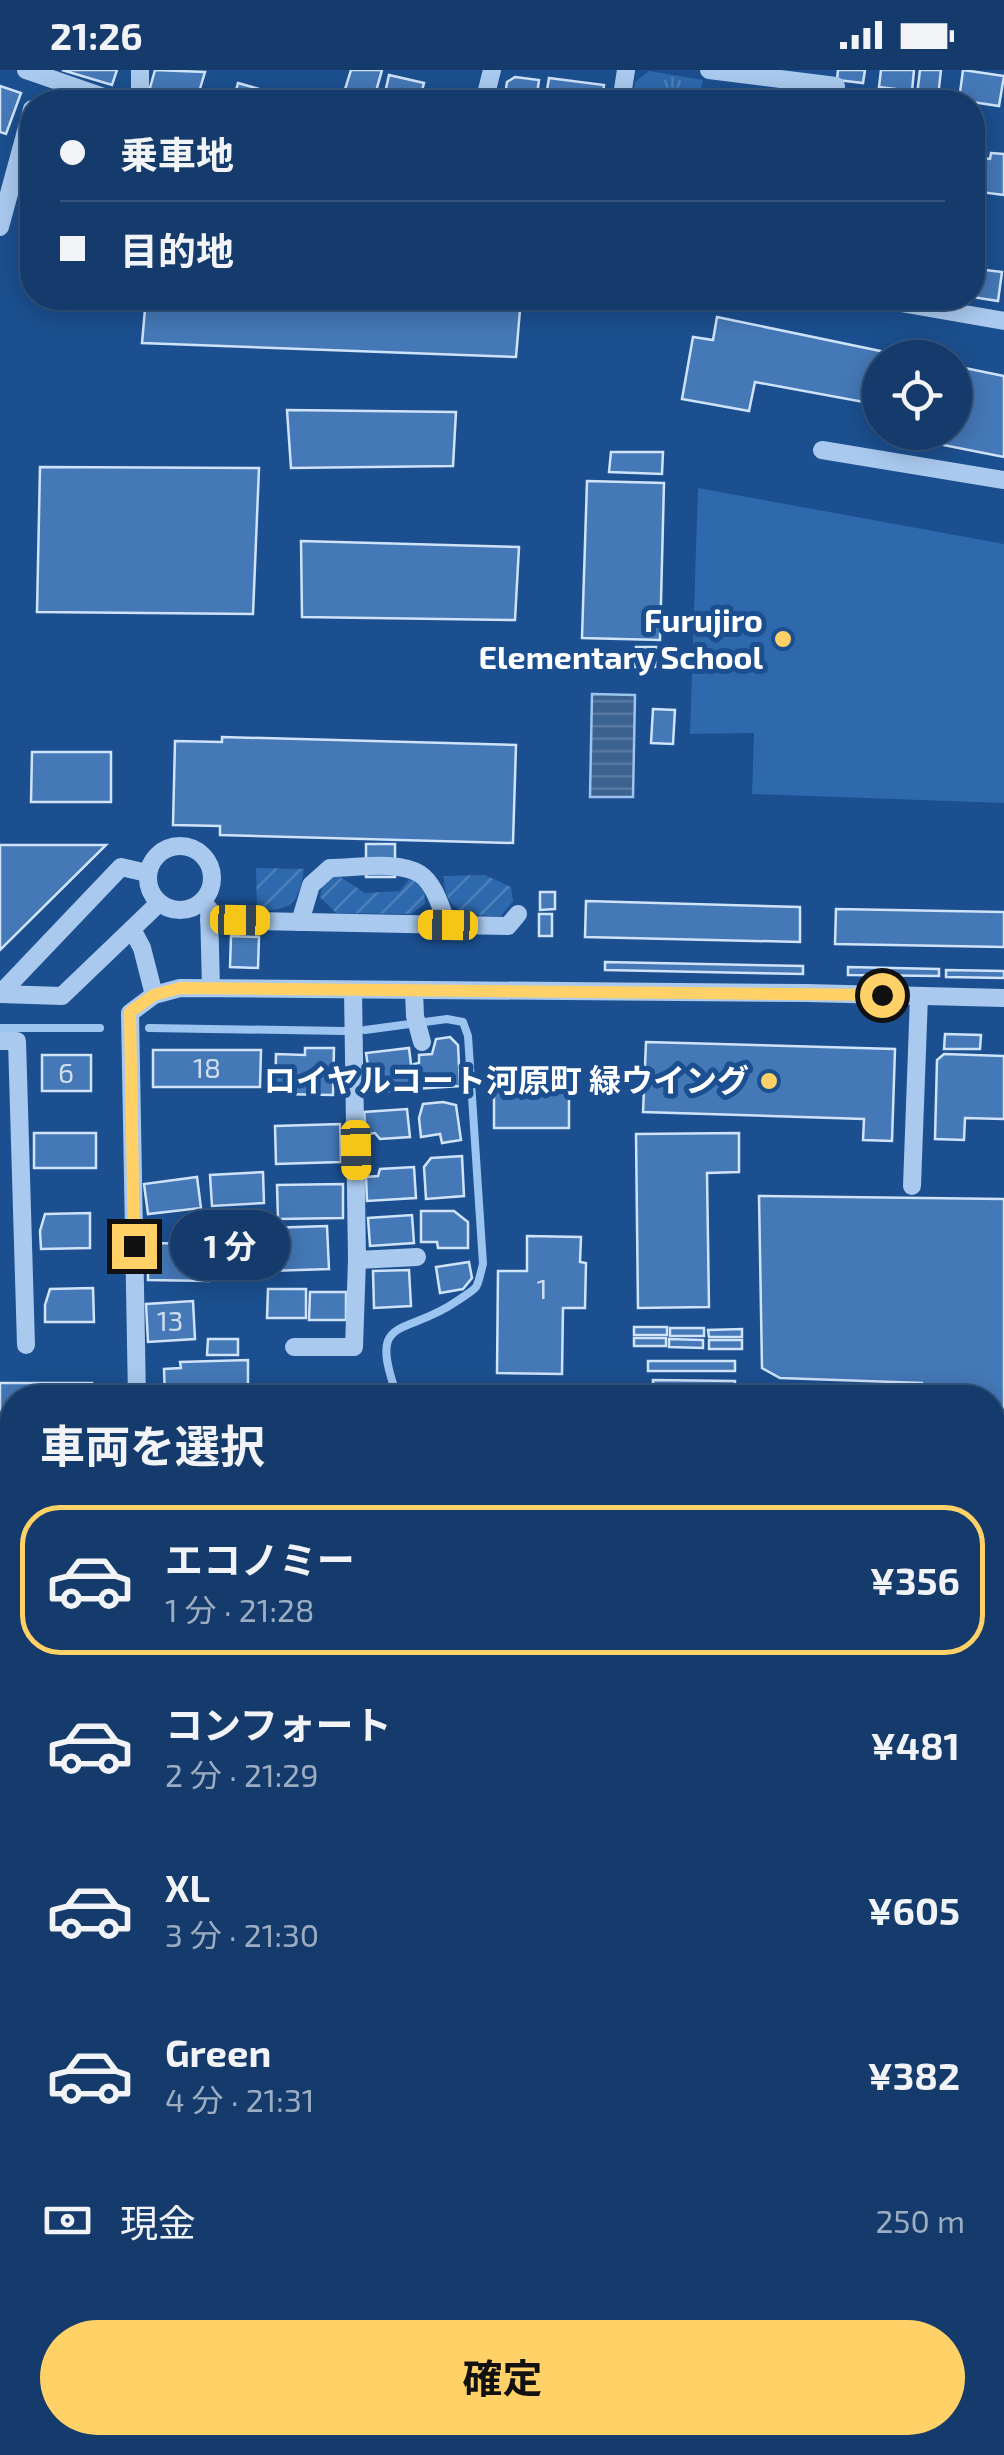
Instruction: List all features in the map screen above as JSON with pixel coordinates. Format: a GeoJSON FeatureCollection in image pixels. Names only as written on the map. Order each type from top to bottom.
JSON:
{"type":"FeatureCollection","features":[{"type":"Feature","properties":{"kind":"street"},"geometry":{"type":"LineString","coordinates":[[709,70],[836,86]]}},
{"type":"Feature","properties":{"kind":"street"},"geometry":{"type":"LineString","coordinates":[[34,73],[83,90]]}},
{"type":"Feature","properties":{"kind":"street"},"geometry":{"type":"LineString","coordinates":[[0,228],[20,154]]}},
{"type":"Feature","properties":{"kind":"street"},"geometry":{"type":"LineString","coordinates":[[952,310],[1004,321]]}},
{"type":"Feature","properties":{"kind":"street"},"geometry":{"type":"LineString","coordinates":[[822,450],[1004,480]]}},
{"type":"Feature","properties":{"kind":"street"},"geometry":{"type":"LineString","coordinates":[[208,896],[200,904],[179,911],[159,903],[151,895],[148,873],[158,854],[167,848],[188,846],[197,850],[210,866],[211,988]]}},
{"type":"Feature","properties":{"kind":"street"},"geometry":{"type":"LineString","coordinates":[[0,994],[121,867],[148,873]]}},
{"type":"Feature","properties":{"kind":"street"},"geometry":{"type":"LineString","coordinates":[[300,922],[311,885],[330,868],[400,868],[422,875],[436,895],[448,925]]}},
{"type":"Feature","properties":{"kind":"street"},"geometry":{"type":"LineString","coordinates":[[0,994],[62,996],[159,903]]}},
{"type":"Feature","properties":{"kind":"street"},"geometry":{"type":"LineString","coordinates":[[209,920],[508,926],[518,914]]}},
{"type":"Feature","properties":{"kind":"street"},"geometry":{"type":"LineString","coordinates":[[132,929],[142,948],[154,995]]}},
{"type":"Feature","properties":{"kind":"street"},"geometry":{"type":"LineString","coordinates":[[137,1385],[130,1012],[154,995],[180,988],[211,988],[1004,998]]}},
{"type":"Feature","properties":{"kind":"street"},"geometry":{"type":"LineString","coordinates":[[294,1348],[354,1347],[357,1260],[353,990]]}},
{"type":"Feature","properties":{"kind":"street"},"geometry":{"type":"LineString","coordinates":[[414,991],[418,1031]]}},
{"type":"Feature","properties":{"kind":"street"},"geometry":{"type":"LineString","coordinates":[[912,1186],[919,996]]}},
{"type":"Feature","properties":{"kind":"street"},"geometry":{"type":"LineString","coordinates":[[0,1041],[17,1042],[26,1345]]}},
{"type":"Feature","properties":{"kind":"street"},"geometry":{"type":"LineString","coordinates":[[357,1260],[417,1256]]}},
{"type":"Feature","properties":{"kind":"green space"},"geometry":{"type":"Polygon","coordinates":[[[649,71],[703,80],[701,90],[634,90],[635,82],[649,71]]]}},
{"type":"Feature","properties":{"kind":"green space"},"geometry":{"type":"Polygon","coordinates":[[[698,488],[1004,544],[1004,803],[752,794],[754,733],[690,734],[698,488]]]}},
{"type":"Feature","properties":{"kind":"green space"},"geometry":{"type":"Polygon","coordinates":[[[256,868],[304,869],[292,903],[278,909],[257,910],[256,868]]]}},
{"type":"Feature","properties":{"kind":"green space"},"geometry":{"type":"Polygon","coordinates":[[[334,873],[365,893],[400,891],[410,878],[424,887],[425,904],[411,914],[336,913],[320,897],[323,882],[334,873]]]}},
{"type":"Feature","properties":{"kind":"green space"},"geometry":{"type":"Polygon","coordinates":[[[485,875],[511,887],[513,901],[501,916],[461,910],[448,898],[444,876],[485,875]]]}},
{"type":"Feature","properties":{"kind":"shaded area"},"geometry":{"type":"Polygon","coordinates":[[[592,694],[635,695],[633,797],[590,797],[592,694]]]}},
{"type":"Feature","properties":{"kind":"building"},"geometry":{"type":"Polygon","coordinates":[[[62,70],[117,70],[112,85],[62,70]]]}},
{"type":"Feature","properties":{"kind":"building"},"geometry":{"type":"Polygon","coordinates":[[[155,70],[205,72],[200,90],[149,90],[155,70]]]}},
{"type":"Feature","properties":{"kind":"building"},"geometry":{"type":"Polygon","coordinates":[[[351,70],[382,70],[376,90],[345,90],[351,70]]]}},
{"type":"Feature","properties":{"kind":"building"},"geometry":{"type":"Polygon","coordinates":[[[838,70],[865,70],[863,83],[837,80],[838,70]]]}},
{"type":"Feature","properties":{"kind":"building"},"geometry":{"type":"Polygon","coordinates":[[[881,70],[914,70],[912,90],[879,87],[881,70]]]}},
{"type":"Feature","properties":{"kind":"building"},"geometry":{"type":"Polygon","coordinates":[[[920,70],[941,70],[939,90],[918,90],[920,70]]]}},
{"type":"Feature","properties":{"kind":"building"},"geometry":{"type":"Polygon","coordinates":[[[963,70],[1004,76],[999,106],[985,104],[985,90],[960,90],[963,70]]]}},
{"type":"Feature","properties":{"kind":"building"},"geometry":{"type":"Polygon","coordinates":[[[389,75],[424,83],[422,90],[386,90],[389,75]]]}},
{"type":"Feature","properties":{"kind":"building"},"geometry":{"type":"Polygon","coordinates":[[[515,77],[539,80],[538,90],[506,90],[507,82],[515,77]]]}},
{"type":"Feature","properties":{"kind":"building"},"geometry":{"type":"Polygon","coordinates":[[[549,78],[604,85],[603,90],[547,90],[549,78]]]}},
{"type":"Feature","properties":{"kind":"building"},"geometry":{"type":"Polygon","coordinates":[[[238,83],[263,90],[236,90],[238,83]]]}},
{"type":"Feature","properties":{"kind":"building"},"geometry":{"type":"Polygon","coordinates":[[[0,86],[20,96],[6,134],[0,132],[0,86]]]}},
{"type":"Feature","properties":{"kind":"building"},"geometry":{"type":"Polygon","coordinates":[[[991,153],[1004,154],[1004,195],[985,193],[985,158],[990,159],[991,153]]]}},
{"type":"Feature","properties":{"kind":"building"},"geometry":{"type":"Polygon","coordinates":[[[985,270],[1002,272],[998,301],[985,299],[985,270]]]}},
{"type":"Feature","properties":{"kind":"building"},"geometry":{"type":"Polygon","coordinates":[[[145,310],[520,310],[516,357],[142,343],[145,310]]]}},
{"type":"Feature","properties":{"kind":"building"},"geometry":{"type":"Polygon","coordinates":[[[717,317],[862,347],[862,402],[755,382],[749,411],[682,399],[693,337],[713,340],[717,317]]]}},
{"type":"Feature","properties":{"kind":"building"},"geometry":{"type":"Polygon","coordinates":[[[972,369],[1004,376],[1004,457],[969,450],[972,450],[972,369]]]}},
{"type":"Feature","properties":{"kind":"building"},"geometry":{"type":"Polygon","coordinates":[[[287,410],[456,412],[453,466],[291,468],[287,410]]]}},
{"type":"Feature","properties":{"kind":"building"},"geometry":{"type":"Polygon","coordinates":[[[611,452],[663,452],[662,474],[609,472],[611,452]]]}},
{"type":"Feature","properties":{"kind":"building"},"geometry":{"type":"Polygon","coordinates":[[[40,467],[259,468],[253,614],[37,612],[40,467]]]}},
{"type":"Feature","properties":{"kind":"building"},"geometry":{"type":"Polygon","coordinates":[[[587,481],[664,483],[660,640],[582,638],[587,481]]]}},
{"type":"Feature","properties":{"kind":"building"},"geometry":{"type":"Polygon","coordinates":[[[301,541],[519,547],[515,620],[302,617],[301,541]]]}},
{"type":"Feature","properties":{"kind":"building"},"geometry":{"type":"Polygon","coordinates":[[[636,647],[656,647],[655,667],[635,667],[636,647]]]}},
{"type":"Feature","properties":{"kind":"building"},"geometry":{"type":"Polygon","coordinates":[[[653,709],[675,710],[673,744],[651,743],[653,709]]]}},
{"type":"Feature","properties":{"kind":"building"},"geometry":{"type":"Polygon","coordinates":[[[222,737],[516,745],[513,843],[220,835],[220,826],[173,825],[175,741],[222,742],[222,737]]]}},
{"type":"Feature","properties":{"kind":"building"},"geometry":{"type":"Polygon","coordinates":[[[32,752],[111,752],[111,802],[31,802],[32,752]]]}},
{"type":"Feature","properties":{"kind":"building"},"geometry":{"type":"Polygon","coordinates":[[[366,844],[395,844],[395,877],[366,877],[366,844]]]}},
{"type":"Feature","properties":{"kind":"building"},"geometry":{"type":"Polygon","coordinates":[[[0,845],[106,845],[0,950],[0,845]]]}},
{"type":"Feature","properties":{"kind":"building"},"geometry":{"type":"Polygon","coordinates":[[[540,892],[555,892],[555,909],[540,910],[540,892]]]}},
{"type":"Feature","properties":{"kind":"building"},"geometry":{"type":"Polygon","coordinates":[[[586,901],[800,907],[800,942],[585,937],[586,901]]]}},
{"type":"Feature","properties":{"kind":"building"},"geometry":{"type":"Polygon","coordinates":[[[836,909],[1004,912],[1004,947],[835,944],[836,909]]]}},
{"type":"Feature","properties":{"kind":"building"},"geometry":{"type":"Polygon","coordinates":[[[539,914],[552,914],[552,936],[539,936],[539,914]]]}},
{"type":"Feature","properties":{"kind":"building"},"geometry":{"type":"Polygon","coordinates":[[[231,936],[259,937],[258,968],[230,967],[231,936]]]}},
{"type":"Feature","properties":{"kind":"building"},"geometry":{"type":"Polygon","coordinates":[[[605,962],[803,966],[803,974],[605,970],[605,962]]]}},
{"type":"Feature","properties":{"kind":"building"},"geometry":{"type":"Polygon","coordinates":[[[848,967],[939,969],[939,976],[848,975],[848,967]]]}},
{"type":"Feature","properties":{"kind":"building"},"geometry":{"type":"Polygon","coordinates":[[[946,970],[1004,971],[1004,978],[946,977],[946,970]]]}},
{"type":"Feature","properties":{"kind":"building"},"geometry":{"type":"Polygon","coordinates":[[[945,1034],[981,1035],[980,1049],[944,1049],[945,1034]]]}},
{"type":"Feature","properties":{"kind":"building"},"geometry":{"type":"Polygon","coordinates":[[[450,1037],[458,1045],[460,1086],[415,1089],[414,1064],[419,1063],[419,1055],[432,1054],[436,1039],[450,1037]]]}},
{"type":"Feature","properties":{"kind":"building","name":"ロイヤルコート河原町 緑ウイング"},"geometry":{"type":"Polygon","coordinates":[[[646,1042],[895,1049],[892,1141],[863,1140],[864,1119],[643,1112],[646,1042]]]}},
{"type":"Feature","properties":{"kind":"building"},"geometry":{"type":"Polygon","coordinates":[[[305,1048],[334,1048],[333,1095],[275,1094],[276,1054],[305,1055],[305,1048]]]}},
{"type":"Feature","properties":{"kind":"building"},"geometry":{"type":"Polygon","coordinates":[[[409,1048],[414,1088],[381,1092],[380,1079],[369,1074],[366,1053],[409,1048]]]}},
{"type":"Feature","properties":{"kind":"building"},"geometry":{"type":"Polygon","coordinates":[[[153,1050],[261,1050],[260,1087],[153,1087],[153,1050]]]}},
{"type":"Feature","properties":{"kind":"building"},"geometry":{"type":"Polygon","coordinates":[[[944,1054],[1004,1056],[1004,1119],[965,1118],[964,1140],[935,1139],[937,1060],[944,1054]]]}},
{"type":"Feature","properties":{"kind":"building"},"geometry":{"type":"Polygon","coordinates":[[[42,1055],[91,1055],[91,1091],[42,1091],[42,1055]]]}},
{"type":"Feature","properties":{"kind":"building"},"geometry":{"type":"Polygon","coordinates":[[[569,1087],[569,1128],[494,1128],[494,1088],[569,1087]]]}},
{"type":"Feature","properties":{"kind":"building"},"geometry":{"type":"Polygon","coordinates":[[[423,1104],[456,1105],[461,1140],[442,1143],[440,1134],[421,1137],[419,1118],[423,1104]]]}},
{"type":"Feature","properties":{"kind":"building"},"geometry":{"type":"Polygon","coordinates":[[[407,1109],[410,1137],[380,1139],[375,1133],[366,1134],[364,1112],[407,1109]]]}},
{"type":"Feature","properties":{"kind":"building"},"geometry":{"type":"Polygon","coordinates":[[[340,1124],[341,1162],[276,1164],[275,1126],[340,1124]]]}},
{"type":"Feature","properties":{"kind":"building"},"geometry":{"type":"Polygon","coordinates":[[[34,1133],[96,1133],[96,1168],[34,1168],[34,1133]]]}},
{"type":"Feature","properties":{"kind":"building"},"geometry":{"type":"Polygon","coordinates":[[[739,1133],[739,1172],[707,1173],[709,1307],[638,1308],[636,1134],[739,1133]]]}},
{"type":"Feature","properties":{"kind":"building"},"geometry":{"type":"Polygon","coordinates":[[[462,1156],[464,1196],[426,1199],[424,1167],[431,1158],[462,1156]]]}},
{"type":"Feature","properties":{"kind":"building"},"geometry":{"type":"Polygon","coordinates":[[[414,1167],[416,1198],[367,1201],[366,1177],[378,1176],[380,1169],[414,1167]]]}},
{"type":"Feature","properties":{"kind":"building"},"geometry":{"type":"Polygon","coordinates":[[[263,1172],[264,1203],[212,1206],[210,1175],[263,1172]]]}},
{"type":"Feature","properties":{"kind":"building"},"geometry":{"type":"Polygon","coordinates":[[[197,1177],[201,1208],[148,1214],[144,1184],[197,1177]]]}},
{"type":"Feature","properties":{"kind":"building"},"geometry":{"type":"Polygon","coordinates":[[[343,1184],[343,1218],[278,1219],[277,1185],[343,1184]]]}},
{"type":"Feature","properties":{"kind":"building"},"geometry":{"type":"Polygon","coordinates":[[[759,1196],[1004,1199],[1004,1385],[780,1378],[762,1368],[759,1196]]]}},
{"type":"Feature","properties":{"kind":"building"},"geometry":{"type":"Polygon","coordinates":[[[421,1211],[454,1211],[468,1222],[468,1248],[438,1248],[437,1242],[421,1242],[421,1211]]]}},
{"type":"Feature","properties":{"kind":"building"},"geometry":{"type":"Polygon","coordinates":[[[90,1213],[90,1248],[41,1249],[40,1231],[45,1214],[90,1213]]]}},
{"type":"Feature","properties":{"kind":"building"},"geometry":{"type":"Polygon","coordinates":[[[412,1215],[414,1243],[370,1246],[368,1218],[412,1215]]]}},
{"type":"Feature","properties":{"kind":"building"},"geometry":{"type":"Polygon","coordinates":[[[327,1226],[329,1269],[269,1271],[267,1228],[327,1226]]]}},
{"type":"Feature","properties":{"kind":"building"},"geometry":{"type":"Polygon","coordinates":[[[527,1236],[581,1237],[580,1262],[586,1263],[585,1308],[563,1308],[562,1374],[497,1373],[498,1271],[527,1271],[527,1236]]]}},
{"type":"Feature","properties":{"kind":"building"},"geometry":{"type":"Polygon","coordinates":[[[148,1243],[210,1244],[209,1281],[148,1280],[148,1243]]]}},
{"type":"Feature","properties":{"kind":"building"},"geometry":{"type":"Polygon","coordinates":[[[469,1262],[472,1278],[463,1289],[440,1293],[436,1267],[469,1262]]]}},
{"type":"Feature","properties":{"kind":"building"},"geometry":{"type":"Polygon","coordinates":[[[409,1270],[411,1306],[374,1308],[373,1271],[409,1270]]]}},
{"type":"Feature","properties":{"kind":"building"},"geometry":{"type":"Polygon","coordinates":[[[93,1288],[94,1322],[45,1322],[50,1289],[93,1288]]]}},
{"type":"Feature","properties":{"kind":"building"},"geometry":{"type":"Polygon","coordinates":[[[268,1289],[306,1289],[306,1318],[267,1318],[268,1289]]]}},
{"type":"Feature","properties":{"kind":"building"},"geometry":{"type":"Polygon","coordinates":[[[310,1292],[346,1292],[346,1320],[309,1320],[310,1292]]]}},
{"type":"Feature","properties":{"kind":"building"},"geometry":{"type":"Polygon","coordinates":[[[193,1301],[195,1339],[148,1342],[146,1304],[193,1301]]]}},
{"type":"Feature","properties":{"kind":"building"},"geometry":{"type":"Polygon","coordinates":[[[634,1327],[667,1327],[667,1335],[634,1335],[634,1327]]]}},
{"type":"Feature","properties":{"kind":"building"},"geometry":{"type":"Polygon","coordinates":[[[670,1328],[704,1328],[704,1336],[670,1336],[670,1328]]]}},
{"type":"Feature","properties":{"kind":"building"},"geometry":{"type":"Polygon","coordinates":[[[742,1329],[742,1337],[709,1337],[708,1330],[742,1329]]]}},
{"type":"Feature","properties":{"kind":"building"},"geometry":{"type":"Polygon","coordinates":[[[634,1338],[666,1338],[666,1346],[634,1346],[634,1338]]]}},
{"type":"Feature","properties":{"kind":"building"},"geometry":{"type":"Polygon","coordinates":[[[208,1339],[238,1339],[238,1355],[207,1355],[208,1339]]]}},
{"type":"Feature","properties":{"kind":"building"},"geometry":{"type":"Polygon","coordinates":[[[669,1339],[703,1340],[703,1348],[669,1347],[669,1339]]]}},
{"type":"Feature","properties":{"kind":"building"},"geometry":{"type":"Polygon","coordinates":[[[709,1340],[742,1340],[742,1349],[709,1349],[709,1340]]]}},
{"type":"Feature","properties":{"kind":"building"},"geometry":{"type":"Polygon","coordinates":[[[248,1360],[248,1385],[165,1385],[164,1369],[181,1368],[180,1362],[248,1360]]]}},
{"type":"Feature","properties":{"kind":"building"},"geometry":{"type":"Polygon","coordinates":[[[648,1361],[735,1361],[735,1371],[648,1371],[648,1361]]]}},
{"type":"Feature","properties":{"kind":"building"},"geometry":{"type":"Polygon","coordinates":[[[653,1380],[735,1381],[735,1385],[653,1385],[653,1380]]]}},
{"type":"Feature","properties":{"kind":"building"},"geometry":{"type":"Polygon","coordinates":[[[0,1383],[92,1383],[92,1385],[0,1383]]]}},
{"type":"Feature","properties":{"kind":"waterway"},"geometry":{"type":"LineString","coordinates":[[365,1030],[447,1019],[463,1022],[468,1036],[483,1264],[472,1291],[396,1331],[389,1339],[386,1352],[394,1385]]}},
{"type":"Feature","properties":{"kind":"waterway"},"geometry":{"type":"LineString","coordinates":[[0,1028],[100,1028]]}},
{"type":"Feature","properties":{"kind":"waterway"},"geometry":{"type":"LineString","coordinates":[[149,1028],[344,1031]]}},
{"type":"Feature","properties":{"kind":"place","name":"Furujiro Elementary School"},"geometry":{"type":"Point","coordinates":[783,639]}},
{"type":"Feature","properties":{"kind":"place","name":"ロイヤルコート河原町 緑ウイング"},"geometry":{"type":"Point","coordinates":[769,1081]}},
{"type":"Feature","properties":{"kind":"route"},"geometry":{"type":"LineString","coordinates":[[134,1246],[130,1012],[154,995],[180,988],[882,995]]}}]}
